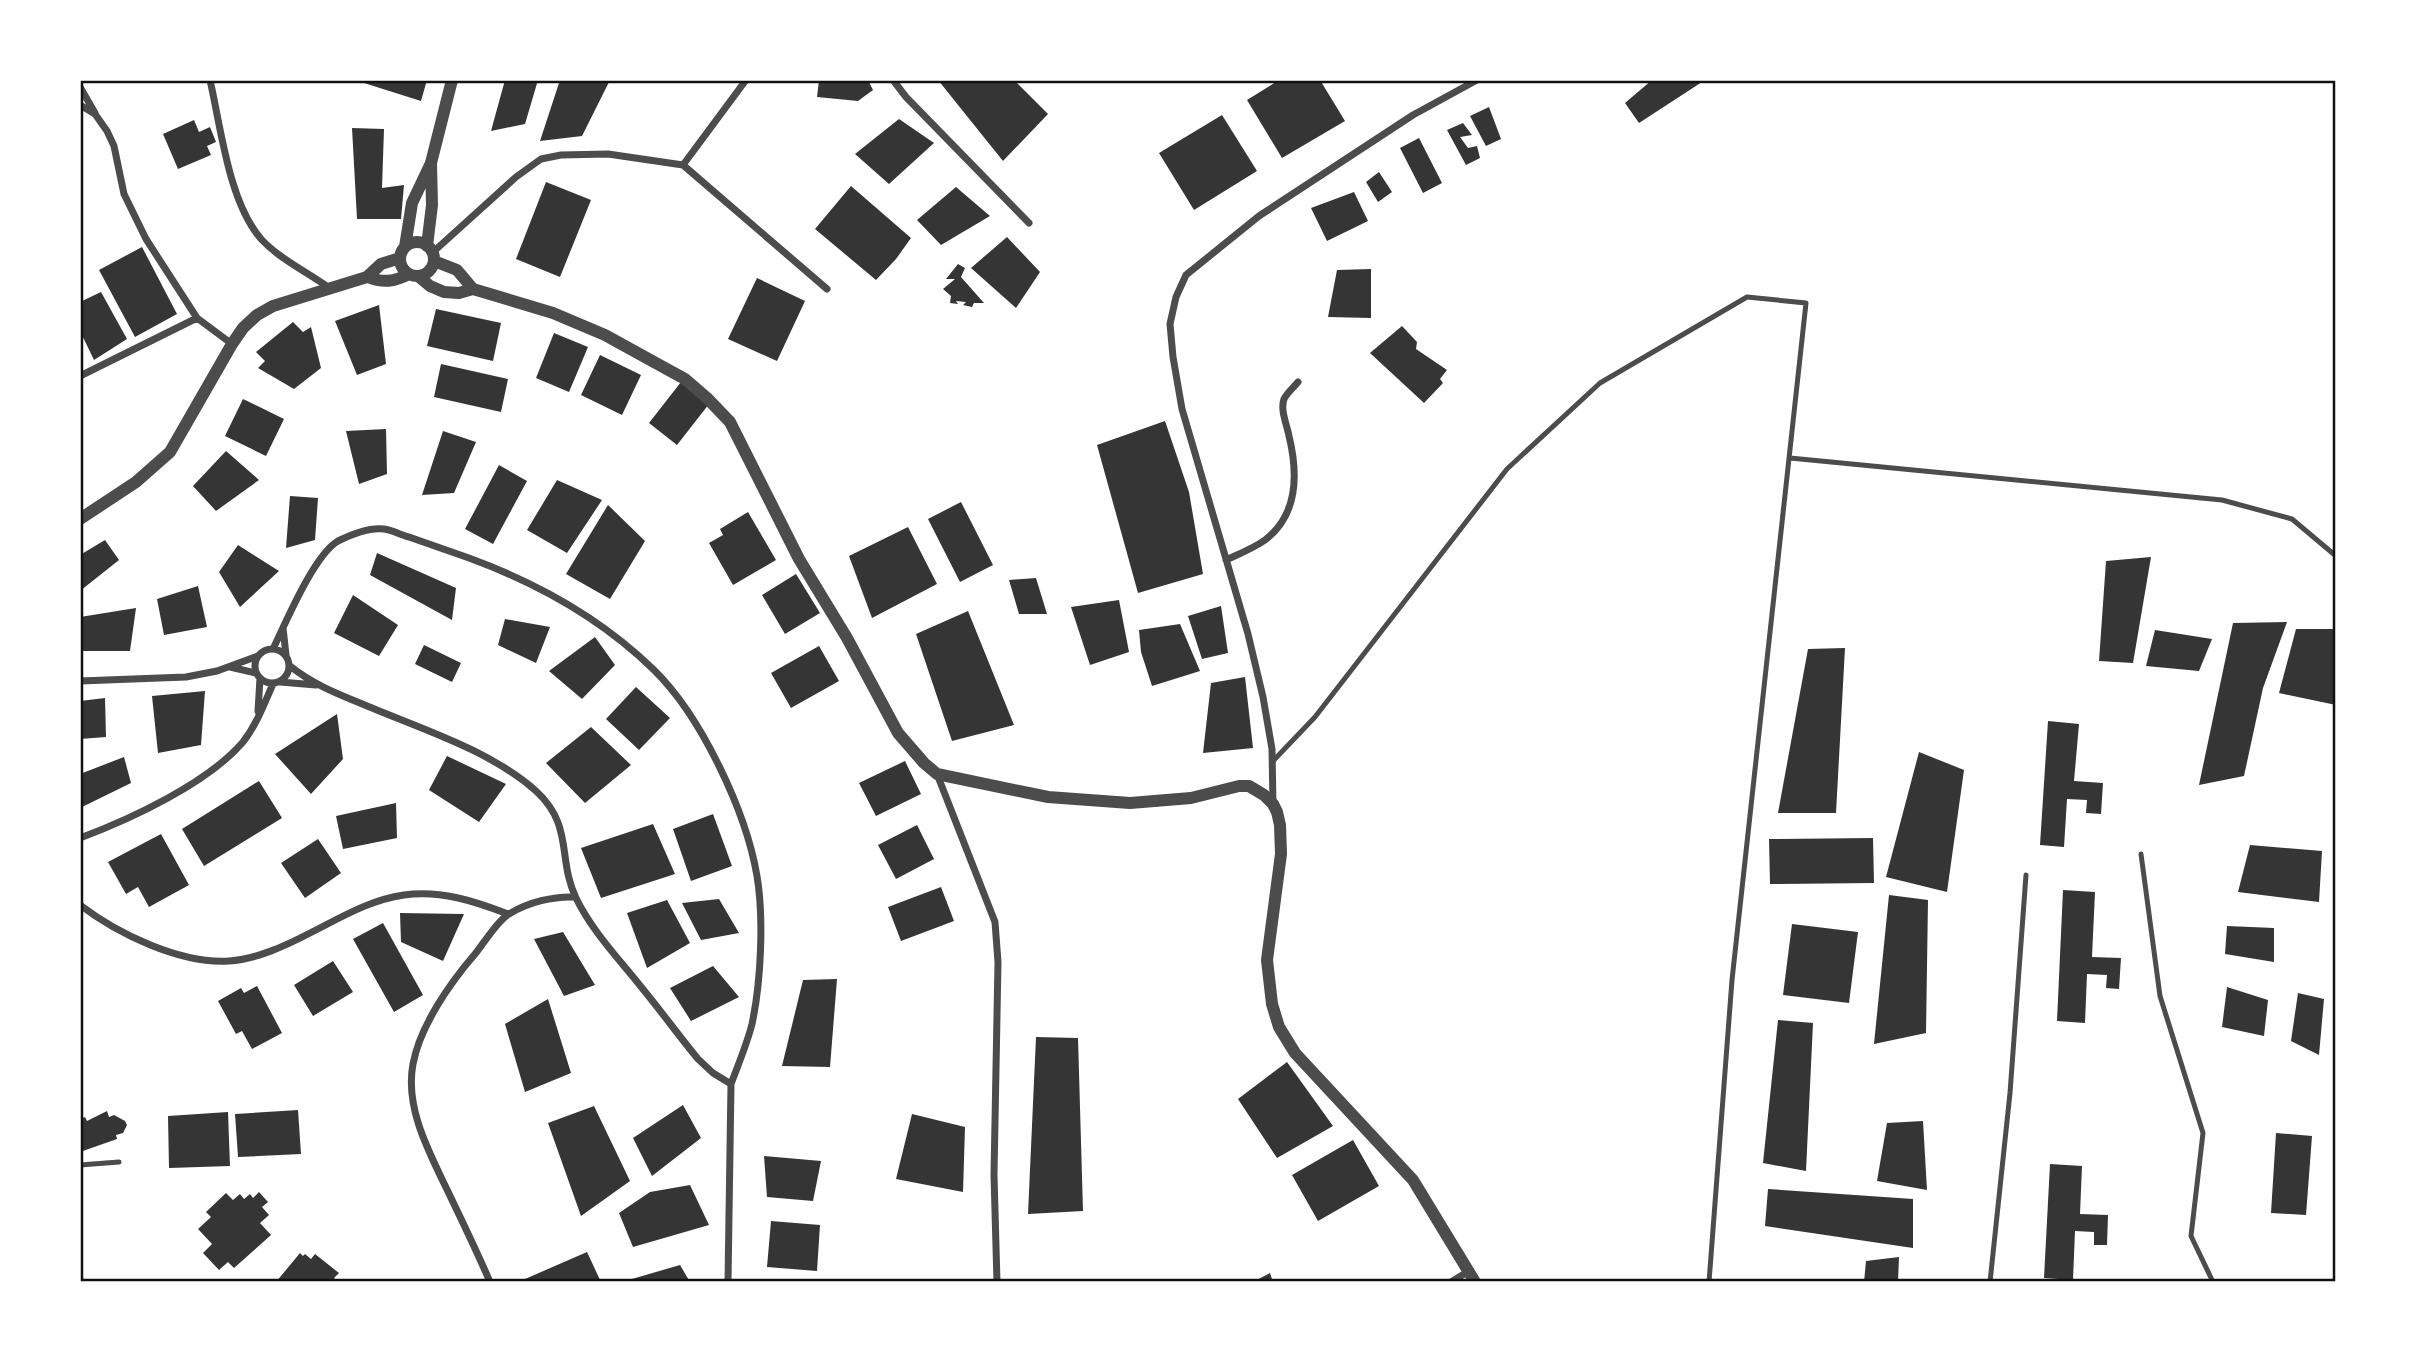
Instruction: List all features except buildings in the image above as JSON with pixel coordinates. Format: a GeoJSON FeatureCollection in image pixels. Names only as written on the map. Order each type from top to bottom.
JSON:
{"type":"FeatureCollection","features":[{"type":"Feature","properties":{"kind":"street"},"geometry":{"type":"LineString","coordinates":[[211,80],[236,197],[245,217],[262,240],[328,287]]}},
{"type":"Feature","properties":{"kind":"street"},"geometry":{"type":"LineString","coordinates":[[452,80],[431,163],[412,203],[401,265],[429,286],[444,292],[459,293],[473,289]]}},
{"type":"Feature","properties":{"kind":"street"},"geometry":{"type":"LineString","coordinates":[[683,165],[746,80]]}},
{"type":"Feature","properties":{"kind":"street"},"geometry":{"type":"LineString","coordinates":[[893,80],[1029,223]]}},
{"type":"Feature","properties":{"kind":"street"},"geometry":{"type":"LineString","coordinates":[[1273,804],[1273,761],[1263,697],[1248,634],[1182,409],[1170,324],[1176,297],[1186,275],[1259,216],[1413,114],[1477,80]]}},
{"type":"Feature","properties":{"kind":"street"},"geometry":{"type":"LineString","coordinates":[[80,87],[114,146],[124,194],[146,239],[197,317],[232,344]]}},
{"type":"Feature","properties":{"kind":"street"},"geometry":{"type":"LineString","coordinates":[[80,105],[95,114]]}},
{"type":"Feature","properties":{"kind":"street"},"geometry":{"type":"LineString","coordinates":[[431,253],[516,177],[541,159],[561,155],[607,154],[683,165],[827,289]]}},
{"type":"Feature","properties":{"kind":"street"},"geometry":{"type":"LineString","coordinates":[[367,276],[377,281],[388,281],[425,274],[431,269],[431,163]]}},
{"type":"Feature","properties":{"kind":"street"},"geometry":{"type":"LineString","coordinates":[[80,519],[136,482],[170,452],[232,344],[243,328],[257,315],[274,306],[367,276],[381,264],[403,253],[412,243],[420,243],[457,271],[473,289],[553,313],[605,335],[685,379],[730,422],[799,559],[847,638],[898,733],[937,774],[995,922],[998,962],[994,1175],[997,1282]]}},
{"type":"Feature","properties":{"kind":"street"},"geometry":{"type":"LineString","coordinates":[[80,376],[197,317]]}},
{"type":"Feature","properties":{"kind":"street"},"geometry":{"type":"LineString","coordinates":[[1226,561],[1264,541],[1278,528],[1290,508],[1296,482],[1293,454],[1283,413],[1284,399],[1298,382]]}},
{"type":"Feature","properties":{"kind":"street"},"geometry":{"type":"LineString","coordinates":[[273,649],[327,550],[354,533],[384,529],[510,573],[550,593],[624,643],[653,669],[692,716],[710,747],[737,809],[757,875],[761,910],[757,993],[751,1026],[732,1084],[728,1282]]}},
{"type":"Feature","properties":{"kind":"street"},"geometry":{"type":"LineString","coordinates":[[283,628],[286,656],[290,666],[316,685],[492,760],[536,792],[559,821],[575,897],[592,926],[698,1059],[713,1073],[732,1084]]}},
{"type":"Feature","properties":{"kind":"street"},"geometry":{"type":"LineString","coordinates":[[258,719],[258,675],[255,662],[262,652],[273,649],[286,656]]}},
{"type":"Feature","properties":{"kind":"street"},"geometry":{"type":"LineString","coordinates":[[80,681],[186,677],[229,667],[258,656]]}},
{"type":"Feature","properties":{"kind":"street"},"geometry":{"type":"LineString","coordinates":[[80,838],[167,797],[205,775],[242,743],[276,683],[286,677],[290,666]]}},
{"type":"Feature","properties":{"kind":"street"},"geometry":{"type":"LineString","coordinates":[[229,667],[276,683],[316,685]]}},
{"type":"Feature","properties":{"kind":"street"},"geometry":{"type":"LineString","coordinates":[[937,774],[1048,797],[1130,803],[1191,798],[1239,786],[1249,786],[1264,795],[1273,804],[1280,825],[1281,853],[1267,960],[1272,1004],[1279,1027],[1295,1054],[1413,1180],[1473,1276],[1451,1282]]}},
{"type":"Feature","properties":{"kind":"street"},"geometry":{"type":"LineString","coordinates":[[80,905],[120,931],[151,946],[222,961],[255,956],[308,934],[354,910],[376,901],[404,895],[453,896],[508,914]]}},
{"type":"Feature","properties":{"kind":"street"},"geometry":{"type":"LineString","coordinates":[[490,1282],[427,1147],[414,1104],[411,1083],[413,1064],[419,1041],[431,1015],[470,959],[508,914],[558,896],[575,897]]}},
{"type":"Feature","properties":{"kind":"lane"},"geometry":{"type":"LineString","coordinates":[[1273,761],[1315,717],[1507,468],[1600,383],[1746,297],[1806,303],[1732,980],[1709,1282]]}},
{"type":"Feature","properties":{"kind":"lane"},"geometry":{"type":"LineString","coordinates":[[1790,458],[2222,500],[2292,519],[2336,556]]}},
{"type":"Feature","properties":{"kind":"lane"},"geometry":{"type":"LineString","coordinates":[[2141,854],[2160,996],[2203,1133],[2190,1236],[2213,1282]]}},
{"type":"Feature","properties":{"kind":"lane"},"geometry":{"type":"LineString","coordinates":[[1990,1282],[2010,1093],[2026,875]]}},
{"type":"Feature","properties":{"kind":"lane"},"geometry":{"type":"LineString","coordinates":[[80,1165],[119,1163]]}}]}
